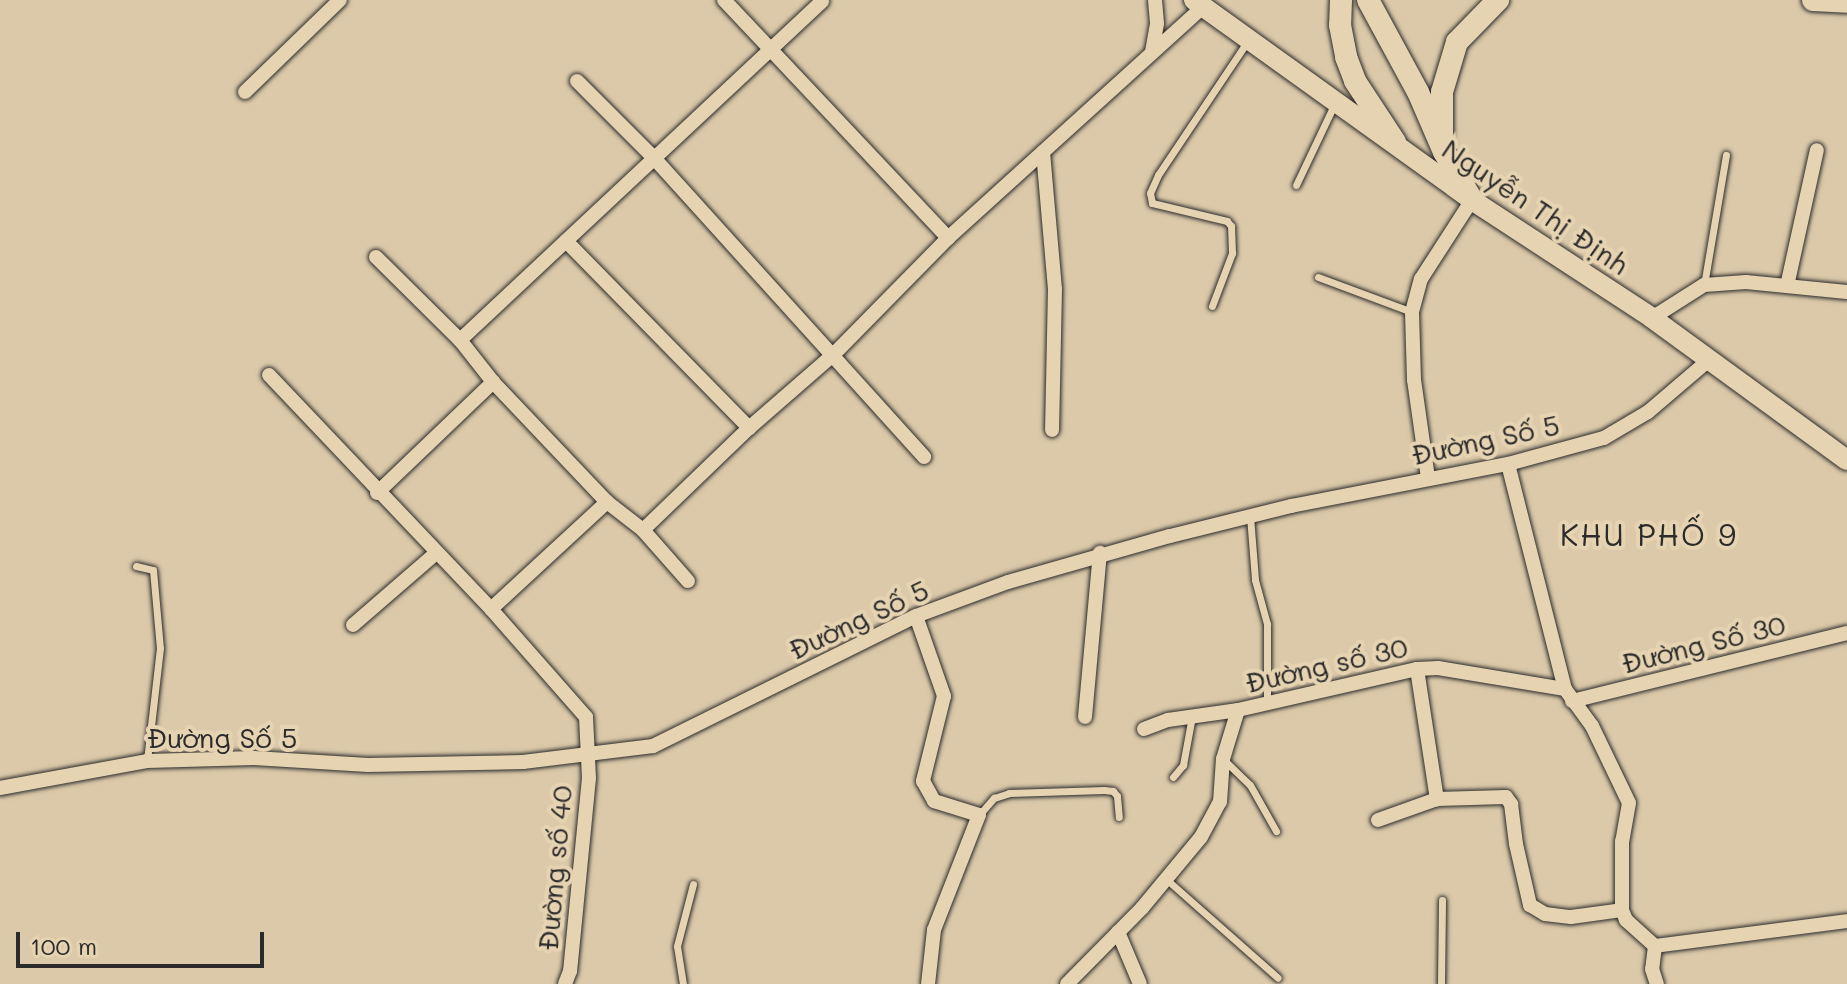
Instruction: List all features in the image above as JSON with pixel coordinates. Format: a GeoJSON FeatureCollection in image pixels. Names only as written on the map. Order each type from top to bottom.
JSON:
{"type":"FeatureCollection","features":[{"type":"Feature","properties":{"kind":"main road"},"geometry":{"type":"LineString","coordinates":[[1341,0],[1340,25],[1346,57],[1355,81],[1395,142]]}},
{"type":"Feature","properties":{"kind":"main road"},"geometry":{"type":"LineString","coordinates":[[1368,0],[1418,92],[1444,152],[1472,200]]}},
{"type":"Feature","properties":{"kind":"main road"},"geometry":{"type":"LineString","coordinates":[[1444,152],[1441,116],[1447,69],[1457,42],[1498,0]]}},
{"type":"Feature","properties":{"kind":"main road"},"geometry":{"type":"LineString","coordinates":[[1813,0],[1847,2]]}},
{"type":"Feature","properties":{"kind":"main road","name":"Nguyễn Thị Định"},"geometry":{"type":"LineString","coordinates":[[1199,3],[1472,200],[1652,318],[1847,460]]}},
{"type":"Feature","properties":{"kind":"street"},"geometry":{"type":"LineString","coordinates":[[245,92],[340,0]]}},
{"type":"Feature","properties":{"kind":"street"},"geometry":{"type":"LineString","coordinates":[[724,0],[948,238]]}},
{"type":"Feature","properties":{"kind":"street"},"geometry":{"type":"LineString","coordinates":[[1152,53],[1157,23],[1155,0]]}},
{"type":"Feature","properties":{"kind":"street"},"geometry":{"type":"LineString","coordinates":[[460,340],[822,1]]}},
{"type":"Feature","properties":{"kind":"street"},"geometry":{"type":"LineString","coordinates":[[643,530],[749,428],[833,355],[948,238],[1152,53],[1199,3]]}},
{"type":"Feature","properties":{"kind":"street"},"geometry":{"type":"LineString","coordinates":[[577,81],[654,158],[924,457]]}},
{"type":"Feature","properties":{"kind":"street"},"geometry":{"type":"LineString","coordinates":[[1787,286],[1817,150]]}},
{"type":"Feature","properties":{"kind":"street"},"geometry":{"type":"LineString","coordinates":[[1043,152],[1055,289],[1052,430]]}},
{"type":"Feature","properties":{"kind":"street"},"geometry":{"type":"LineString","coordinates":[[1428,478],[1414,380],[1412,312],[1421,279],[1472,200]]}},
{"type":"Feature","properties":{"kind":"street"},"geometry":{"type":"LineString","coordinates":[[566,241],[749,428]]}},
{"type":"Feature","properties":{"kind":"street"},"geometry":{"type":"LineString","coordinates":[[376,257],[460,340],[493,382],[607,502],[643,530],[688,581]]}},
{"type":"Feature","properties":{"kind":"street"},"geometry":{"type":"LineString","coordinates":[[1652,318],[1704,285],[1746,282],[1847,292]]}},
{"type":"Feature","properties":{"kind":"street","name":"Đường Số 5"},"geometry":{"type":"LineString","coordinates":[[0,788],[147,761],[254,758],[368,765],[523,762],[653,746],[916,616],[1100,553],[1250,516],[1508,464],[1604,438],[1648,412],[1710,359]]}},
{"type":"Feature","properties":{"kind":"street","name":"Đường số 40"},"geometry":{"type":"LineString","coordinates":[[269,375],[377,493],[491,609],[586,717],[589,756],[581,880],[570,971],[565,984]]}},
{"type":"Feature","properties":{"kind":"street"},"geometry":{"type":"LineString","coordinates":[[377,493],[493,382]]}},
{"type":"Feature","properties":{"kind":"street"},"geometry":{"type":"LineString","coordinates":[[1508,464],[1568,695],[1592,726],[1629,803],[1622,841],[1622,910],[1626,920],[1655,946],[1847,921]]}},
{"type":"Feature","properties":{"kind":"street"},"geometry":{"type":"LineString","coordinates":[[491,609],[607,502]]}},
{"type":"Feature","properties":{"kind":"street"},"geometry":{"type":"LineString","coordinates":[[353,625],[436,553]]}},
{"type":"Feature","properties":{"kind":"street"},"geometry":{"type":"LineString","coordinates":[[1085,717],[1100,553]]}},
{"type":"Feature","properties":{"kind":"street"},"geometry":{"type":"LineString","coordinates":[[916,616],[944,696],[923,781],[934,801],[979,815],[934,930],[928,984]]}},
{"type":"Feature","properties":{"kind":"street","name":"Đường Số 30"},"geometry":{"type":"LineString","coordinates":[[1568,695],[1847,633]]}},
{"type":"Feature","properties":{"kind":"street","name":"Đường số 30"},"geometry":{"type":"LineString","coordinates":[[1067,984],[1118,932],[1201,837],[1220,802],[1223,759],[1238,710],[1417,669],[1438,668],[1568,695]]}},
{"type":"Feature","properties":{"kind":"street"},"geometry":{"type":"LineString","coordinates":[[1417,669],[1437,799]]}},
{"type":"Feature","properties":{"kind":"street"},"geometry":{"type":"LineString","coordinates":[[1144,729],[1192,716],[1238,710]]}},
{"type":"Feature","properties":{"kind":"street"},"geometry":{"type":"LineString","coordinates":[[1378,820],[1437,799],[1506,797],[1511,804],[1516,844],[1530,905],[1545,914],[1571,917],[1622,910]]}},
{"type":"Feature","properties":{"kind":"street"},"geometry":{"type":"LineString","coordinates":[[1118,932],[1140,984]]}},
{"type":"Feature","properties":{"kind":"street"},"geometry":{"type":"LineString","coordinates":[[1655,946],[1652,969],[1657,984]]}},
{"type":"Feature","properties":{"kind":"lane"},"geometry":{"type":"LineString","coordinates":[[1212,306],[1232,253],[1231,226],[1227,221],[1152,203],[1150,193],[1158,175],[1249,39]]}},
{"type":"Feature","properties":{"kind":"lane"},"geometry":{"type":"LineString","coordinates":[[1296,185],[1336,100]]}},
{"type":"Feature","properties":{"kind":"lane"},"geometry":{"type":"LineString","coordinates":[[1704,285],[1726,155]]}},
{"type":"Feature","properties":{"kind":"lane"},"geometry":{"type":"LineString","coordinates":[[1318,277],[1412,312]]}},
{"type":"Feature","properties":{"kind":"lane"},"geometry":{"type":"LineString","coordinates":[[1250,516],[1255,580],[1267,624],[1267,703]]}},
{"type":"Feature","properties":{"kind":"lane"},"geometry":{"type":"LineString","coordinates":[[136,566],[153,570],[160,648],[147,761]]}},
{"type":"Feature","properties":{"kind":"lane"},"geometry":{"type":"LineString","coordinates":[[1173,777],[1183,765],[1192,716]]}},
{"type":"Feature","properties":{"kind":"lane"},"geometry":{"type":"LineString","coordinates":[[1223,759],[1250,785],[1276,831]]}},
{"type":"Feature","properties":{"kind":"lane"},"geometry":{"type":"LineString","coordinates":[[979,815],[994,798],[1009,793],[1104,790],[1113,791],[1117,796],[1119,817]]}},
{"type":"Feature","properties":{"kind":"lane"},"geometry":{"type":"LineString","coordinates":[[1166,879],[1278,978]]}},
{"type":"Feature","properties":{"kind":"lane"},"geometry":{"type":"LineString","coordinates":[[683,984],[677,946],[693,884]]}},
{"type":"Feature","properties":{"kind":"lane"},"geometry":{"type":"LineString","coordinates":[[1441,984],[1442,900]]}},
{"type":"Feature","properties":{"kind":"district","name":"KHU PHỐ 9"},"geometry":{"type":"Point","coordinates":[1649,534]}}]}
